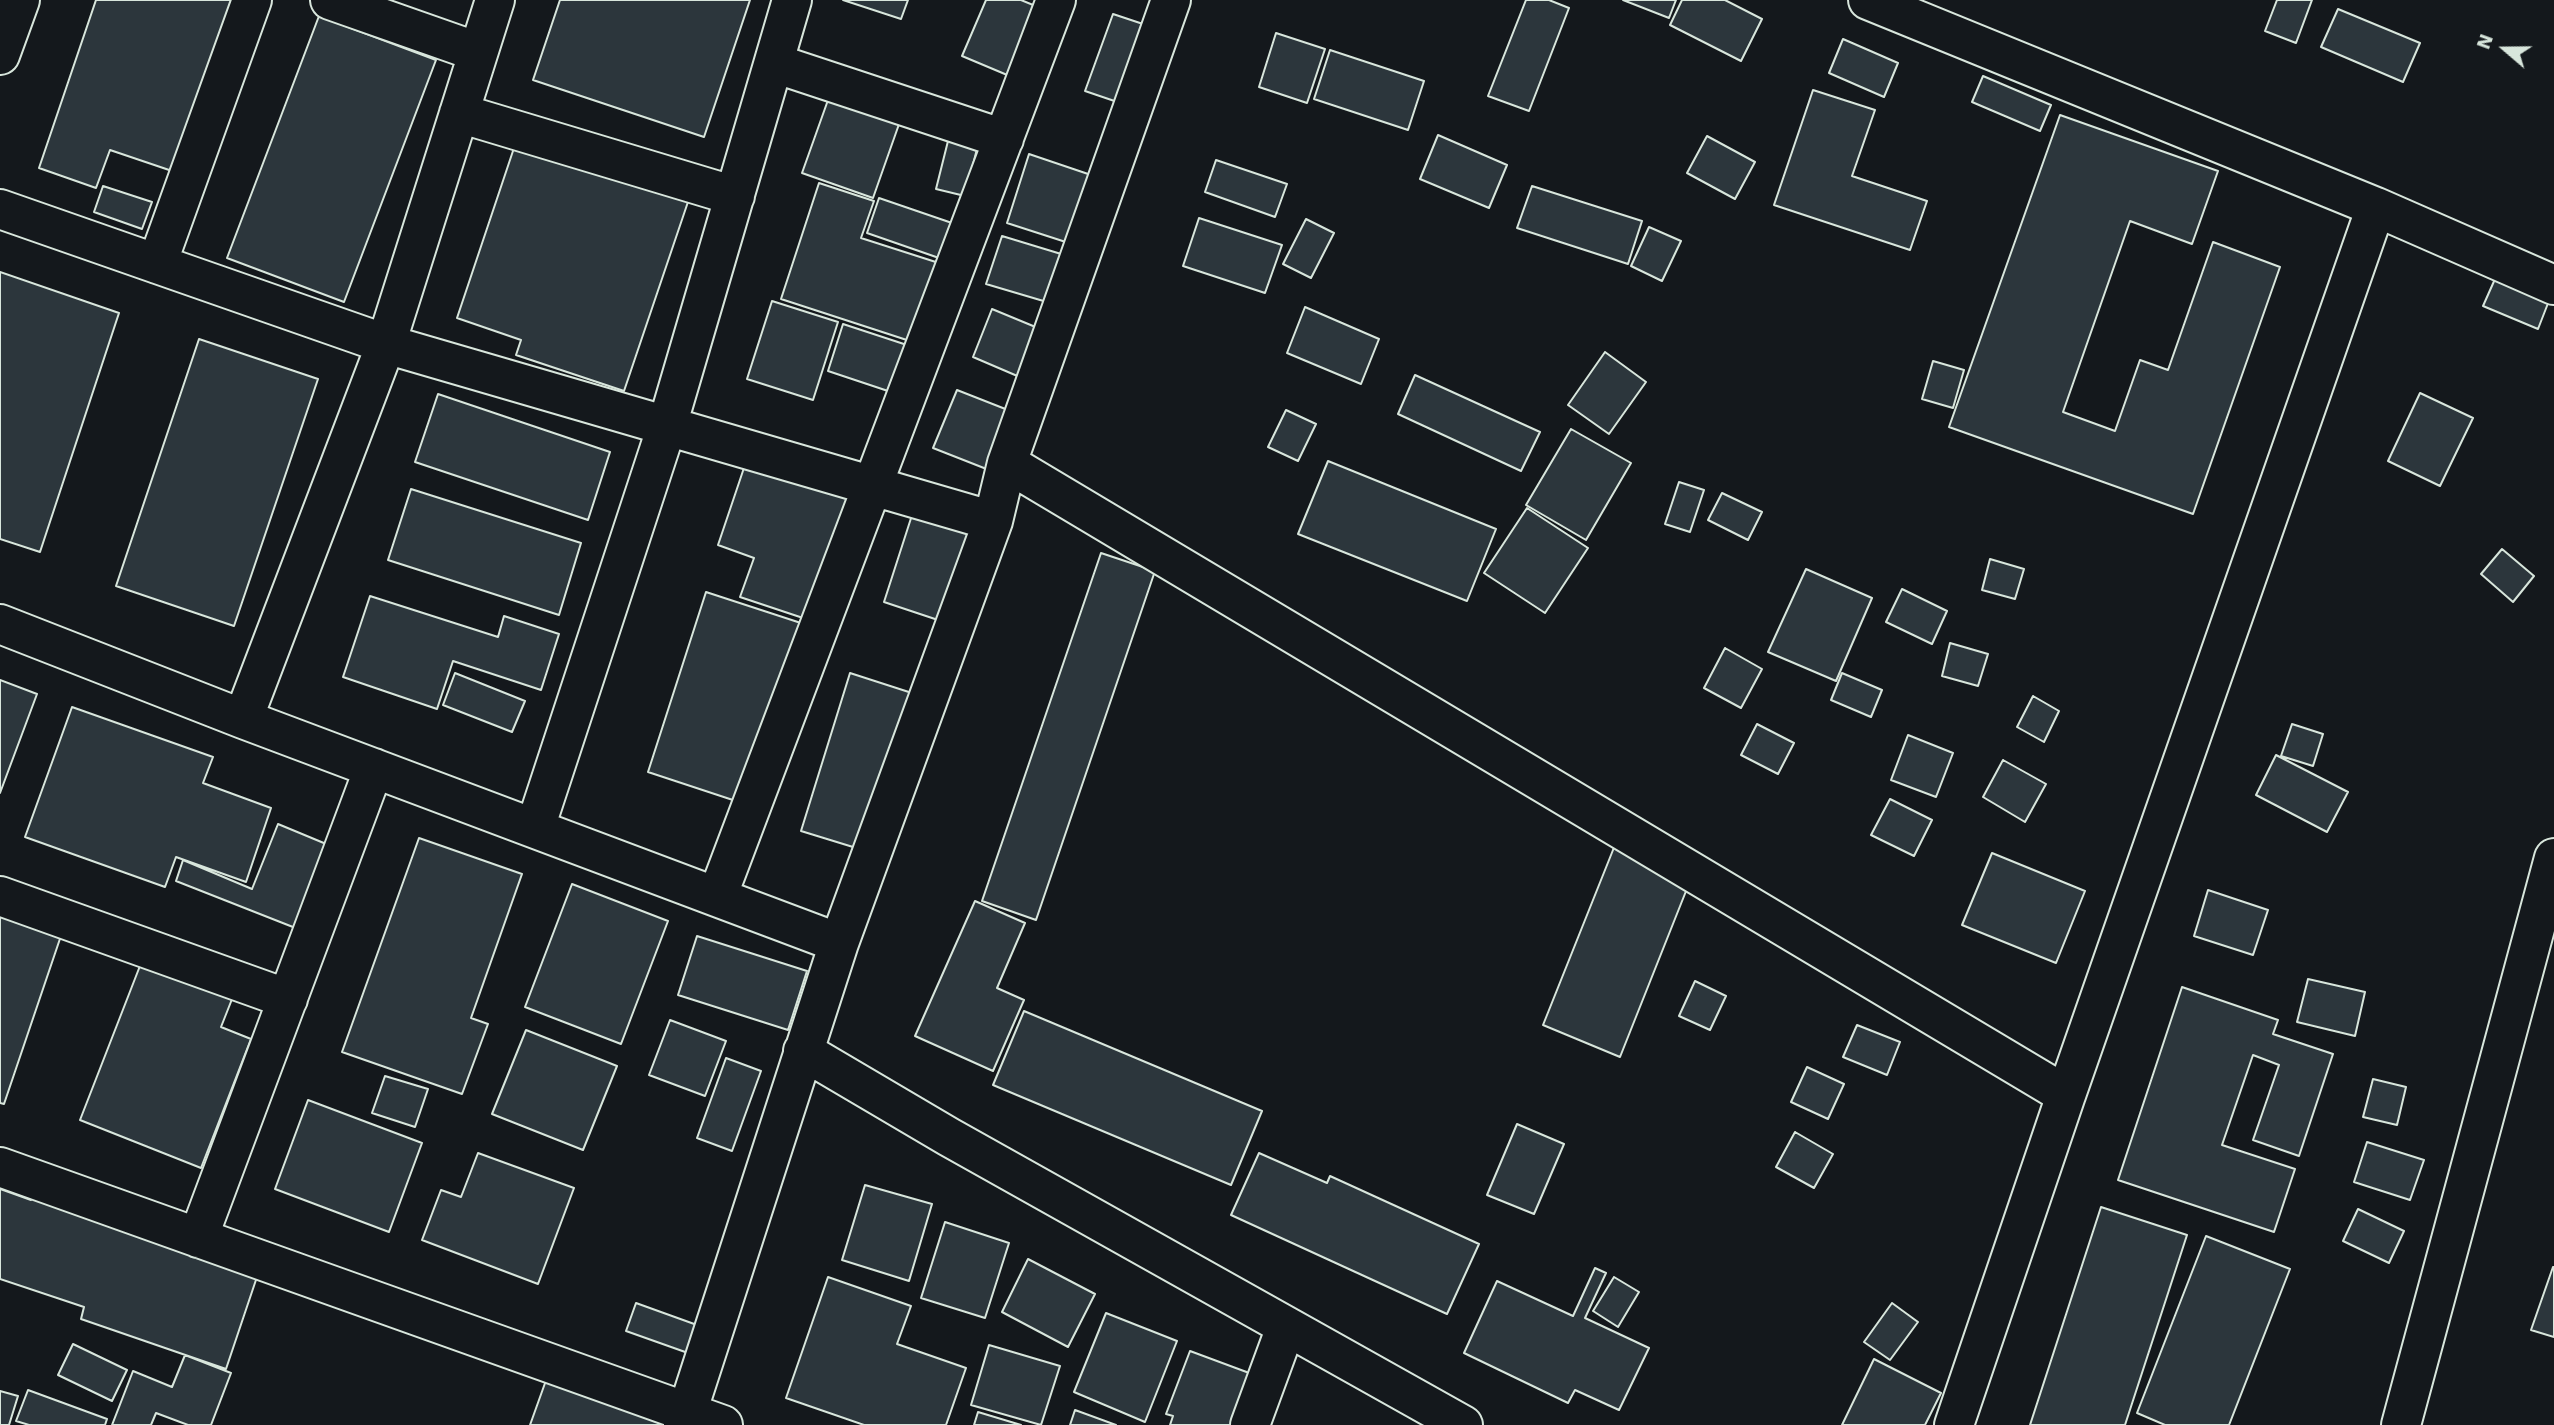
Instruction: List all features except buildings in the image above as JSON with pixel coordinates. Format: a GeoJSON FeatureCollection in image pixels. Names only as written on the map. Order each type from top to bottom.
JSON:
{"type":"FeatureCollection","features":[{"type":"Feature","properties":{"kind":"street"},"geometry":{"type":"LineString","coordinates":[[0,55],[20,0]]}},
{"type":"Feature","properties":{"kind":"street"},"geometry":{"type":"LineString","coordinates":[[157,264],[252,0]]}},
{"type":"Feature","properties":{"kind":"street"},"geometry":{"type":"LineString","coordinates":[[330,0],[478,52]]}},
{"type":"Feature","properties":{"kind":"street"},"geometry":{"type":"LineString","coordinates":[[243,719],[386,344],[495,0]]}},
{"type":"Feature","properties":{"kind":"street"},"geometry":{"type":"LineString","coordinates":[[535,828],[667,426],[792,0]]}},
{"type":"Feature","properties":{"kind":"street"},"geometry":{"type":"LineString","coordinates":[[717,897],[1056,0]]}},
{"type":"Feature","properties":{"kind":"street"},"geometry":{"type":"LineString","coordinates":[[685,1419],[839,943],[993,522],[1007,463],[1171,0]]}},
{"type":"Feature","properties":{"kind":"street"},"geometry":{"type":"LineString","coordinates":[[1868,0],[2376,207],[2554,285]]}},
{"type":"Feature","properties":{"kind":"street"},"geometry":{"type":"LineString","coordinates":[[774,63],[1004,139]]}},
{"type":"Feature","properties":{"kind":"street"},"geometry":{"type":"LineString","coordinates":[[459,113],[735,196]]}},
{"type":"Feature","properties":{"kind":"street"},"geometry":{"type":"LineString","coordinates":[[1954,1425],[2066,1095],[2376,207]]}},
{"type":"Feature","properties":{"kind":"street"},"geometry":{"type":"LineString","coordinates":[[0,209],[386,344],[993,522]]}},
{"type":"Feature","properties":{"kind":"street"},"geometry":{"type":"LineString","coordinates":[[1007,463],[2066,1095]]}},
{"type":"Feature","properties":{"kind":"street"},"geometry":{"type":"LineString","coordinates":[[0,624],[243,719],[839,943]]}},
{"type":"Feature","properties":{"kind":"street"},"geometry":{"type":"LineString","coordinates":[[198,1238],[374,768]]}},
{"type":"Feature","properties":{"kind":"street"},"geometry":{"type":"LineString","coordinates":[[2401,1425],[2554,858]]}},
{"type":"Feature","properties":{"kind":"street"},"geometry":{"type":"LineString","coordinates":[[0,896],[288,999]]}},
{"type":"Feature","properties":{"kind":"street"},"geometry":{"type":"LineString","coordinates":[[803,1051],[949,1137],[1463,1425]]}},
{"type":"Feature","properties":{"kind":"street"},"geometry":{"type":"LineString","coordinates":[[0,1167],[685,1419],[723,1425]]}},
{"type":"Feature","properties":{"kind":"street"},"geometry":{"type":"LineString","coordinates":[[1250,1425],[1286,1326]]}}]}
